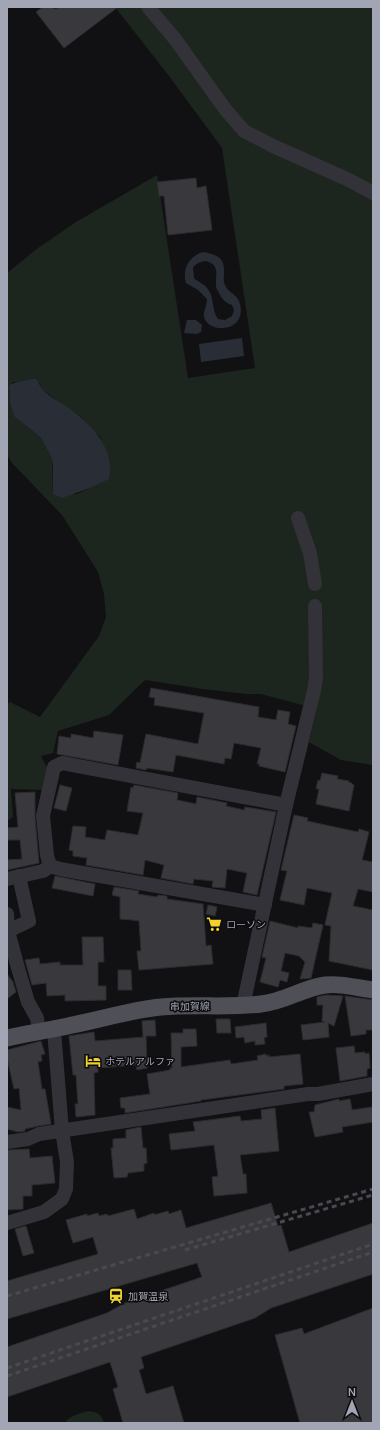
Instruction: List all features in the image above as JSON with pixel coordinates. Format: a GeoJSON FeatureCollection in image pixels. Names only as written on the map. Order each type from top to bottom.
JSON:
{"type":"FeatureCollection","features":[{"type":"Feature","properties":{"kind":"main road","name":"串加賀線"},"geometry":{"type":"LineString","coordinates":[[7,1038],[139,1010],[161,1007],[243,1006],[264,1004],[326,985],[373,990]]}},
{"type":"Feature","properties":{"kind":"street"},"geometry":{"type":"LineString","coordinates":[[148,7],[176,39],[209,88],[244,131],[373,193]]}},
{"type":"Feature","properties":{"kind":"street"},"geometry":{"type":"LineString","coordinates":[[298,518],[310,553],[315,584]]}},
{"type":"Feature","properties":{"kind":"street"},"geometry":{"type":"LineString","coordinates":[[243,1006],[286,805],[309,717],[315,685],[316,606]]}},
{"type":"Feature","properties":{"kind":"street"},"geometry":{"type":"LineString","coordinates":[[50,866],[46,855],[43,816],[54,767],[62,762],[286,805]]}},
{"type":"Feature","properties":{"kind":"street"},"geometry":{"type":"LineString","coordinates":[[8,931],[29,921],[13,877],[43,871],[50,866]]}},
{"type":"Feature","properties":{"kind":"street"},"geometry":{"type":"LineString","coordinates":[[50,866],[265,905]]}},
{"type":"Feature","properties":{"kind":"street"},"geometry":{"type":"LineString","coordinates":[[7,914],[8,931],[28,1002],[37,1018],[47,1030],[67,1162],[66,1189],[62,1199],[44,1212],[7,1223]]}},
{"type":"Feature","properties":{"kind":"street"},"geometry":{"type":"LineString","coordinates":[[7,1142],[28,1139],[39,1134],[301,1095],[318,1094],[373,1084]]}},
{"type":"Feature","properties":{"kind":"shaded area"},"geometry":{"type":"Polygon","coordinates":[[[115,7],[373,7],[373,765],[341,760],[309,742],[317,709],[261,694],[246,694],[203,689],[145,680],[109,715],[58,731],[53,753],[41,756],[48,769],[43,790],[11,789],[13,817],[7,821],[7,705],[10,702],[40,717],[99,636],[106,617],[104,594],[98,572],[62,515],[12,463],[7,455],[7,273],[38,248],[76,222],[157,175],[188,378],[255,368],[222,148],[169,76],[115,7]],[[30,379],[18,383],[13,382],[9,386],[10,401],[20,421],[41,438],[52,459],[53,494],[77,494],[90,488],[107,453],[100,437],[81,417],[44,391],[39,383],[30,379]]]}},
{"type":"Feature","properties":{"kind":"shaded area"},"geometry":{"type":"Polygon","coordinates":[[[203,252],[212,254],[219,258],[223,263],[224,284],[226,288],[237,298],[240,304],[241,314],[238,321],[233,325],[226,328],[219,328],[207,323],[204,315],[207,299],[198,290],[186,283],[186,268],[190,260],[203,252]],[[205,261],[198,263],[193,267],[194,278],[206,287],[211,295],[214,311],[218,319],[225,320],[232,316],[234,310],[232,305],[227,303],[222,298],[217,290],[215,267],[210,262],[205,261]]]}},
{"type":"Feature","properties":{"kind":"shaded area"},"geometry":{"type":"Polygon","coordinates":[[[187,320],[196,320],[202,325],[201,332],[197,334],[184,333],[187,320]]]}},
{"type":"Feature","properties":{"kind":"shaded area"},"geometry":{"type":"Polygon","coordinates":[[[242,338],[244,356],[201,362],[199,344],[242,338]]]}},
{"type":"Feature","properties":{"kind":"shaded area"},"geometry":{"type":"Polygon","coordinates":[[[36,379],[42,389],[49,396],[75,412],[99,436],[105,446],[108,456],[110,467],[109,479],[90,488],[62,498],[53,494],[52,459],[41,438],[14,416],[10,401],[9,386],[11,384],[36,379]]]}},
{"type":"Feature","properties":{"kind":"shaded area"},"geometry":{"type":"Polygon","coordinates":[[[88,1411],[99,1414],[104,1423],[65,1423],[72,1416],[88,1411]]]}},
{"type":"Feature","properties":{"kind":"building"},"geometry":{"type":"Polygon","coordinates":[[[43,7],[56,9],[59,7],[118,7],[64,48],[36,12],[43,7]]]}},
{"type":"Feature","properties":{"kind":"building"},"geometry":{"type":"Polygon","coordinates":[[[196,178],[197,188],[206,186],[212,230],[168,235],[164,196],[159,196],[157,182],[196,178]]]}},
{"type":"Feature","properties":{"kind":"building"},"geometry":{"type":"Polygon","coordinates":[[[151,688],[259,707],[258,717],[276,720],[278,710],[290,712],[288,724],[296,726],[285,772],[259,766],[260,764],[257,764],[261,748],[234,743],[231,759],[225,758],[224,764],[176,755],[173,772],[136,768],[137,762],[140,763],[146,734],[198,744],[204,713],[154,705],[155,698],[149,697],[151,688]]]}},
{"type":"Feature","properties":{"kind":"building"},"geometry":{"type":"Polygon","coordinates":[[[94,731],[123,735],[118,765],[57,754],[59,736],[71,738],[71,734],[93,738],[94,731]]]}},
{"type":"Feature","properties":{"kind":"building"},"geometry":{"type":"Polygon","coordinates":[[[322,773],[338,776],[337,779],[349,781],[348,782],[354,785],[349,811],[316,804],[319,789],[316,789],[318,780],[320,781],[322,773]]]}},
{"type":"Feature","properties":{"kind":"building"},"geometry":{"type":"Polygon","coordinates":[[[60,785],[72,788],[66,811],[54,808],[60,785]]]}},
{"type":"Feature","properties":{"kind":"building"},"geometry":{"type":"Polygon","coordinates":[[[134,785],[178,793],[177,800],[196,804],[197,797],[227,803],[226,806],[244,810],[245,807],[276,812],[257,895],[243,892],[247,873],[227,869],[225,888],[212,887],[213,881],[194,879],[193,884],[161,878],[164,865],[145,860],[143,875],[86,865],[87,858],[73,856],[73,851],[69,850],[73,826],[86,827],[85,837],[105,840],[107,830],[138,835],[143,813],[127,811],[131,787],[133,788],[134,785]]]}},
{"type":"Feature","properties":{"kind":"building"},"geometry":{"type":"Polygon","coordinates":[[[35,792],[35,817],[39,863],[7,870],[7,860],[22,859],[20,840],[7,840],[7,828],[18,827],[15,793],[35,792]]]}},
{"type":"Feature","properties":{"kind":"building"},"geometry":{"type":"Polygon","coordinates":[[[294,815],[308,818],[307,821],[358,832],[359,829],[369,832],[362,860],[373,862],[373,892],[358,889],[353,906],[373,910],[373,970],[329,961],[331,926],[325,925],[332,893],[307,888],[304,905],[280,900],[287,871],[281,870],[294,815]]]}},
{"type":"Feature","properties":{"kind":"building"},"geometry":{"type":"Polygon","coordinates":[[[55,876],[95,884],[93,896],[52,888],[55,876]]]}},
{"type":"Feature","properties":{"kind":"building"},"geometry":{"type":"Polygon","coordinates":[[[114,887],[139,891],[138,894],[157,897],[158,895],[167,896],[167,899],[203,904],[206,946],[211,945],[213,964],[139,970],[137,951],[141,951],[139,921],[120,919],[120,897],[112,895],[114,887]]]}},
{"type":"Feature","properties":{"kind":"building"},"geometry":{"type":"Polygon","coordinates":[[[208,905],[217,907],[215,916],[206,914],[208,905]]]}},
{"type":"Feature","properties":{"kind":"building"},"geometry":{"type":"Polygon","coordinates":[[[270,921],[298,928],[298,926],[312,928],[313,923],[323,925],[311,978],[300,979],[305,962],[299,956],[285,953],[281,971],[289,973],[287,982],[280,980],[278,987],[260,982],[266,958],[262,957],[270,921]]]}},
{"type":"Feature","properties":{"kind":"building"},"geometry":{"type":"Polygon","coordinates":[[[82,937],[103,937],[104,962],[98,962],[98,986],[106,986],[106,1000],[65,1001],[65,995],[47,996],[46,983],[32,985],[25,960],[39,958],[40,964],[60,962],[60,965],[83,965],[82,937]]]}},
{"type":"Feature","properties":{"kind":"building"},"geometry":{"type":"Polygon","coordinates":[[[118,970],[131,970],[132,990],[118,990],[118,970]]]}},
{"type":"Feature","properties":{"kind":"building"},"geometry":{"type":"Polygon","coordinates":[[[7,974],[13,982],[16,992],[7,999],[7,974]]]}},
{"type":"Feature","properties":{"kind":"building"},"geometry":{"type":"Polygon","coordinates":[[[326,995],[343,996],[334,1026],[328,1023],[329,1037],[303,1040],[301,1025],[325,1022],[322,1021],[323,1005],[317,1005],[317,997],[326,995]]]}},
{"type":"Feature","properties":{"kind":"building"},"geometry":{"type":"Polygon","coordinates":[[[345,996],[373,1000],[373,1030],[366,1030],[366,1034],[351,1036],[345,996]]]}},
{"type":"Feature","properties":{"kind":"building"},"geometry":{"type":"Polygon","coordinates":[[[216,1019],[230,1019],[231,1033],[217,1033],[216,1019]]]}},
{"type":"Feature","properties":{"kind":"building"},"geometry":{"type":"Polygon","coordinates":[[[155,1020],[156,1036],[146,1036],[147,1068],[137,1070],[136,1065],[98,1068],[98,1072],[94,1073],[95,1115],[76,1117],[75,1104],[78,1104],[76,1075],[73,1075],[69,1036],[94,1032],[95,1041],[144,1037],[142,1021],[155,1020]]]}},
{"type":"Feature","properties":{"kind":"building"},"geometry":{"type":"Polygon","coordinates":[[[266,1023],[267,1037],[264,1038],[265,1044],[255,1045],[255,1041],[245,1043],[244,1037],[236,1038],[235,1027],[266,1023]]]}},
{"type":"Feature","properties":{"kind":"building"},"geometry":{"type":"Polygon","coordinates":[[[183,1029],[196,1029],[197,1046],[181,1047],[181,1067],[230,1060],[231,1064],[258,1060],[257,1056],[266,1054],[266,1056],[269,1055],[269,1057],[300,1054],[303,1084],[284,1086],[284,1089],[201,1100],[125,1113],[125,1108],[121,1108],[120,1098],[150,1094],[147,1074],[170,1070],[170,1068],[172,1068],[171,1033],[183,1033],[183,1029]]]}},
{"type":"Feature","properties":{"kind":"building"},"geometry":{"type":"Polygon","coordinates":[[[41,1041],[45,1054],[41,1055],[42,1061],[38,1062],[42,1089],[45,1089],[51,1124],[25,1129],[25,1131],[18,1132],[7,1129],[7,1107],[21,1110],[19,1088],[14,1089],[7,1058],[7,1050],[41,1041]]]}},
{"type":"Feature","properties":{"kind":"building"},"geometry":{"type":"Polygon","coordinates":[[[354,1046],[355,1053],[369,1053],[370,1068],[367,1069],[367,1076],[340,1081],[336,1048],[354,1046]]]}},
{"type":"Feature","properties":{"kind":"building"},"geometry":{"type":"Polygon","coordinates":[[[339,1099],[339,1101],[350,1099],[352,1110],[372,1107],[373,1122],[342,1127],[343,1132],[315,1137],[309,1112],[314,1112],[315,1105],[339,1099]]]}},
{"type":"Feature","properties":{"kind":"building"},"geometry":{"type":"Polygon","coordinates":[[[275,1108],[279,1151],[240,1155],[243,1174],[246,1174],[247,1193],[214,1196],[212,1177],[218,1176],[214,1145],[171,1150],[169,1134],[195,1131],[193,1122],[240,1116],[241,1121],[262,1119],[261,1110],[275,1108]]]}},
{"type":"Feature","properties":{"kind":"building"},"geometry":{"type":"Polygon","coordinates":[[[141,1127],[143,1148],[146,1148],[147,1163],[144,1164],[144,1171],[128,1173],[127,1177],[114,1178],[111,1148],[113,1148],[113,1139],[126,1138],[126,1130],[141,1127]]]}},
{"type":"Feature","properties":{"kind":"building"},"geometry":{"type":"Polygon","coordinates":[[[29,1149],[30,1158],[52,1156],[55,1183],[32,1185],[32,1196],[23,1196],[23,1209],[7,1210],[7,1150],[29,1149]]]}},
{"type":"Feature","properties":{"kind":"building"},"geometry":{"type":"Polygon","coordinates":[[[271,1203],[278,1226],[281,1225],[289,1252],[373,1223],[373,1274],[271,1308],[255,1318],[141,1357],[144,1368],[139,1370],[146,1394],[173,1386],[184,1423],[123,1423],[113,1389],[118,1387],[110,1362],[7,1397],[7,1347],[107,1313],[125,1303],[202,1277],[197,1263],[7,1319],[7,1281],[98,1254],[93,1237],[73,1243],[66,1220],[87,1214],[87,1216],[98,1213],[99,1216],[107,1214],[108,1216],[134,1209],[137,1219],[154,1213],[154,1215],[168,1211],[169,1214],[181,1210],[186,1228],[271,1203]]]}},
{"type":"Feature","properties":{"kind":"building"},"geometry":{"type":"Polygon","coordinates":[[[26,1226],[34,1253],[23,1256],[15,1229],[26,1226]]]}},
{"type":"Feature","properties":{"kind":"building"},"geometry":{"type":"Polygon","coordinates":[[[373,1308],[373,1423],[300,1423],[275,1335],[302,1328],[304,1334],[373,1308]]]}},
{"type":"Feature","properties":{"kind":"railway"},"geometry":{"type":"LineString","coordinates":[[7,1296],[373,1189]]}},
{"type":"Feature","properties":{"kind":"railway"},"geometry":{"type":"LineString","coordinates":[[185,1250],[373,1195]]}},
{"type":"Feature","properties":{"kind":"railway"},"geometry":{"type":"LineString","coordinates":[[7,1368],[373,1244]]}},
{"type":"Feature","properties":{"kind":"railway"},"geometry":{"type":"LineString","coordinates":[[7,1376],[373,1252]]}},
{"type":"Feature","properties":{"kind":"place","name":"ローソン"},"geometry":{"type":"Point","coordinates":[214,924]}},
{"type":"Feature","properties":{"kind":"place","name":"ホテルアルファ"},"geometry":{"type":"Point","coordinates":[93,1061]}},
{"type":"Feature","properties":{"kind":"place","name":"加賀温泉"},"geometry":{"type":"Point","coordinates":[116,1296]}}]}
